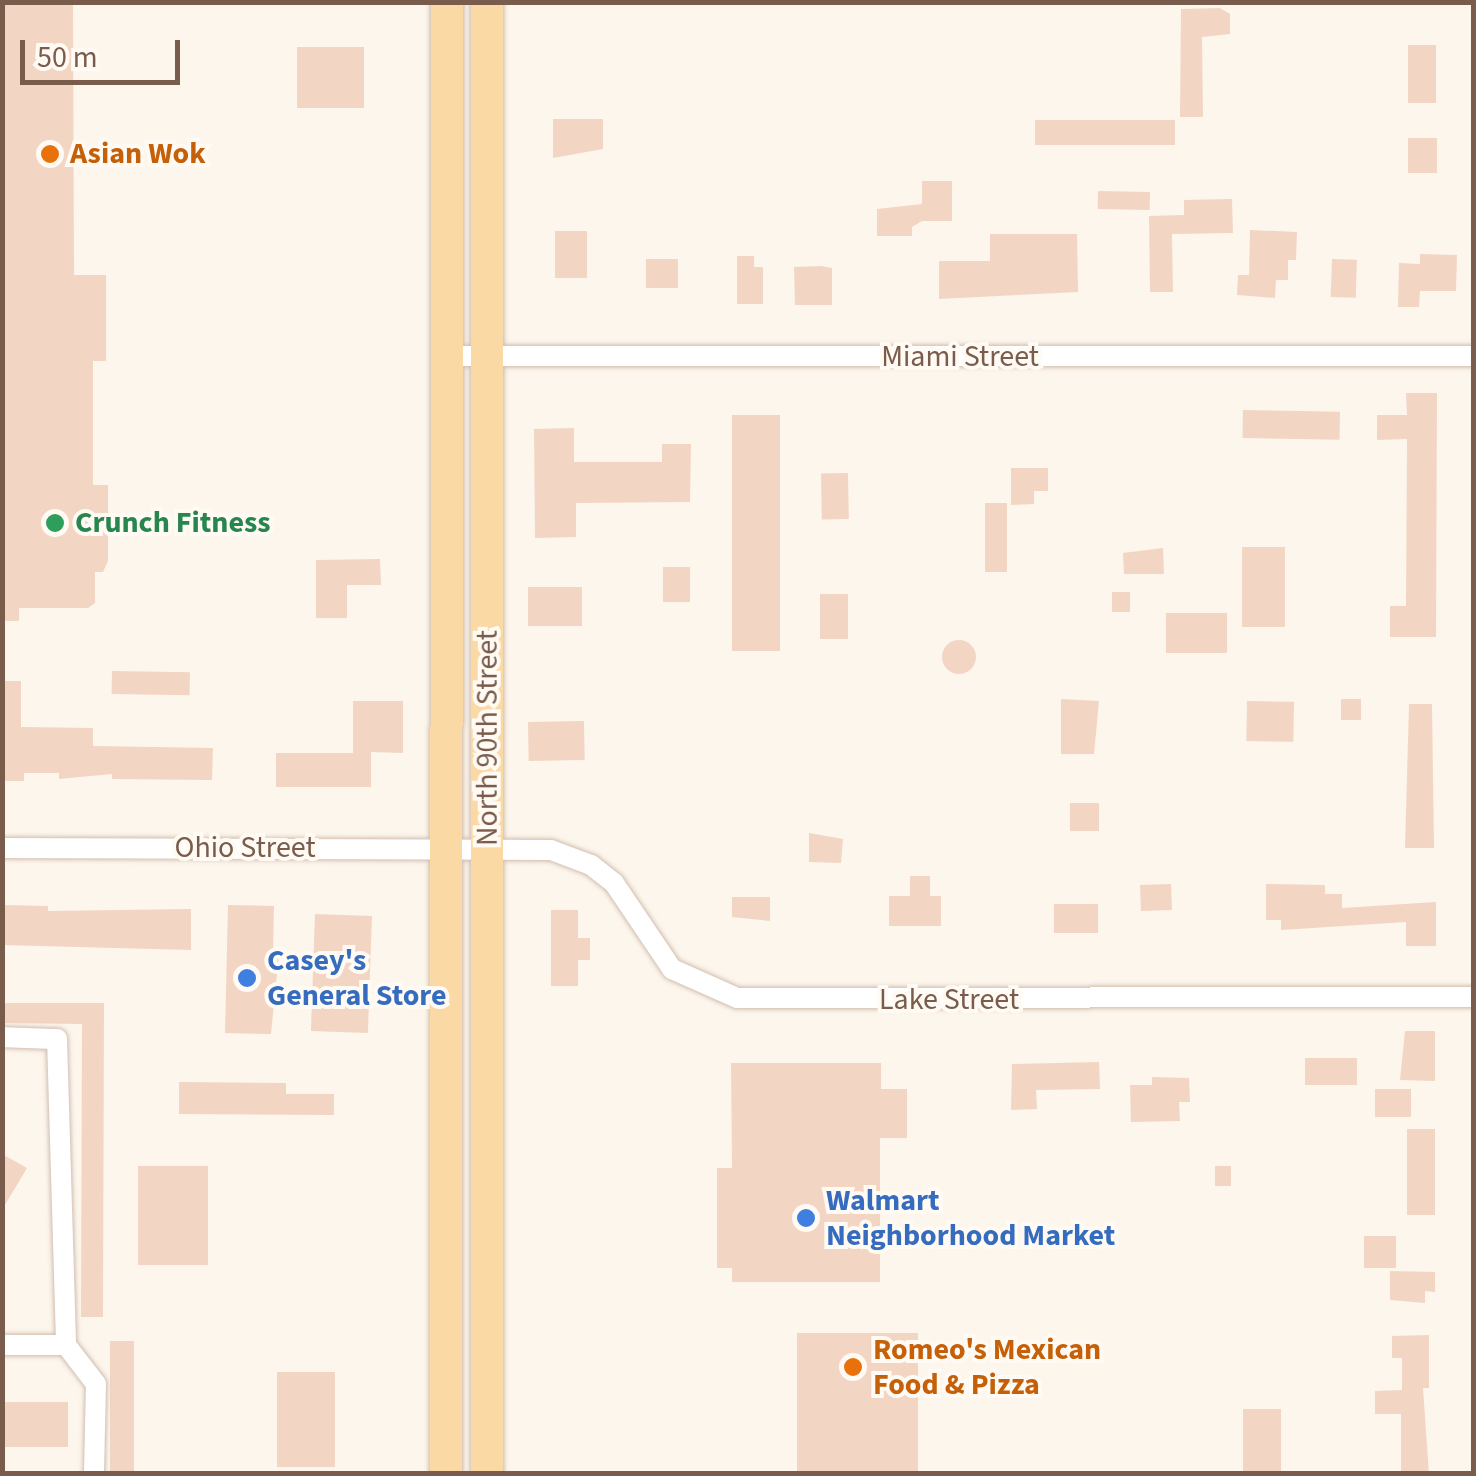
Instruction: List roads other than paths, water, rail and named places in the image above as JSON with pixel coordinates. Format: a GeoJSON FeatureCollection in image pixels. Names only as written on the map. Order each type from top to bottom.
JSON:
{"type":"FeatureCollection","features":[{"type":"Feature","properties":{"kind":"main road","name":"North 90th Street"},"geometry":{"type":"LineString","coordinates":[[446,1474],[448,2]]}},
{"type":"Feature","properties":{"kind":"main road","name":"North 90th Street"},"geometry":{"type":"LineString","coordinates":[[486,2],[487,1474]]}},
{"type":"Feature","properties":{"kind":"street","name":"Miami Street"},"geometry":{"type":"LineString","coordinates":[[446,356],[1474,356]]}},
{"type":"Feature","properties":{"kind":"street","name":"Ohio Street"},"geometry":{"type":"LineString","coordinates":[[2,848],[488,848]]}},
{"type":"Feature","properties":{"kind":"street","name":"Lake Street"},"geometry":{"type":"LineString","coordinates":[[488,848],[551,850],[591,864],[619,888],[672,969],[738,998],[1474,997]]}},
{"type":"Feature","properties":{"kind":"street"},"geometry":{"type":"LineString","coordinates":[[2,1037],[57,1040],[66,1346],[96,1384],[94,1474]]}},
{"type":"Feature","properties":{"kind":"street"},"geometry":{"type":"LineString","coordinates":[[2,1345],[66,1346]]}},
{"type":"Feature","properties":{"kind":"place","name":"Asian Wok"},"geometry":{"type":"Point","coordinates":[50,154]}},
{"type":"Feature","properties":{"kind":"place","name":"Crunch Fitness"},"geometry":{"type":"Point","coordinates":[55,523]}},
{"type":"Feature","properties":{"kind":"place","name":"Casey's General Store"},"geometry":{"type":"Point","coordinates":[247,978]}},
{"type":"Feature","properties":{"kind":"place","name":"Walmart Neighborhood Market"},"geometry":{"type":"Point","coordinates":[806,1218]}},
{"type":"Feature","properties":{"kind":"place","name":"Romeo's Mexican Food & Pizza"},"geometry":{"type":"Point","coordinates":[853,1367]}}]}
